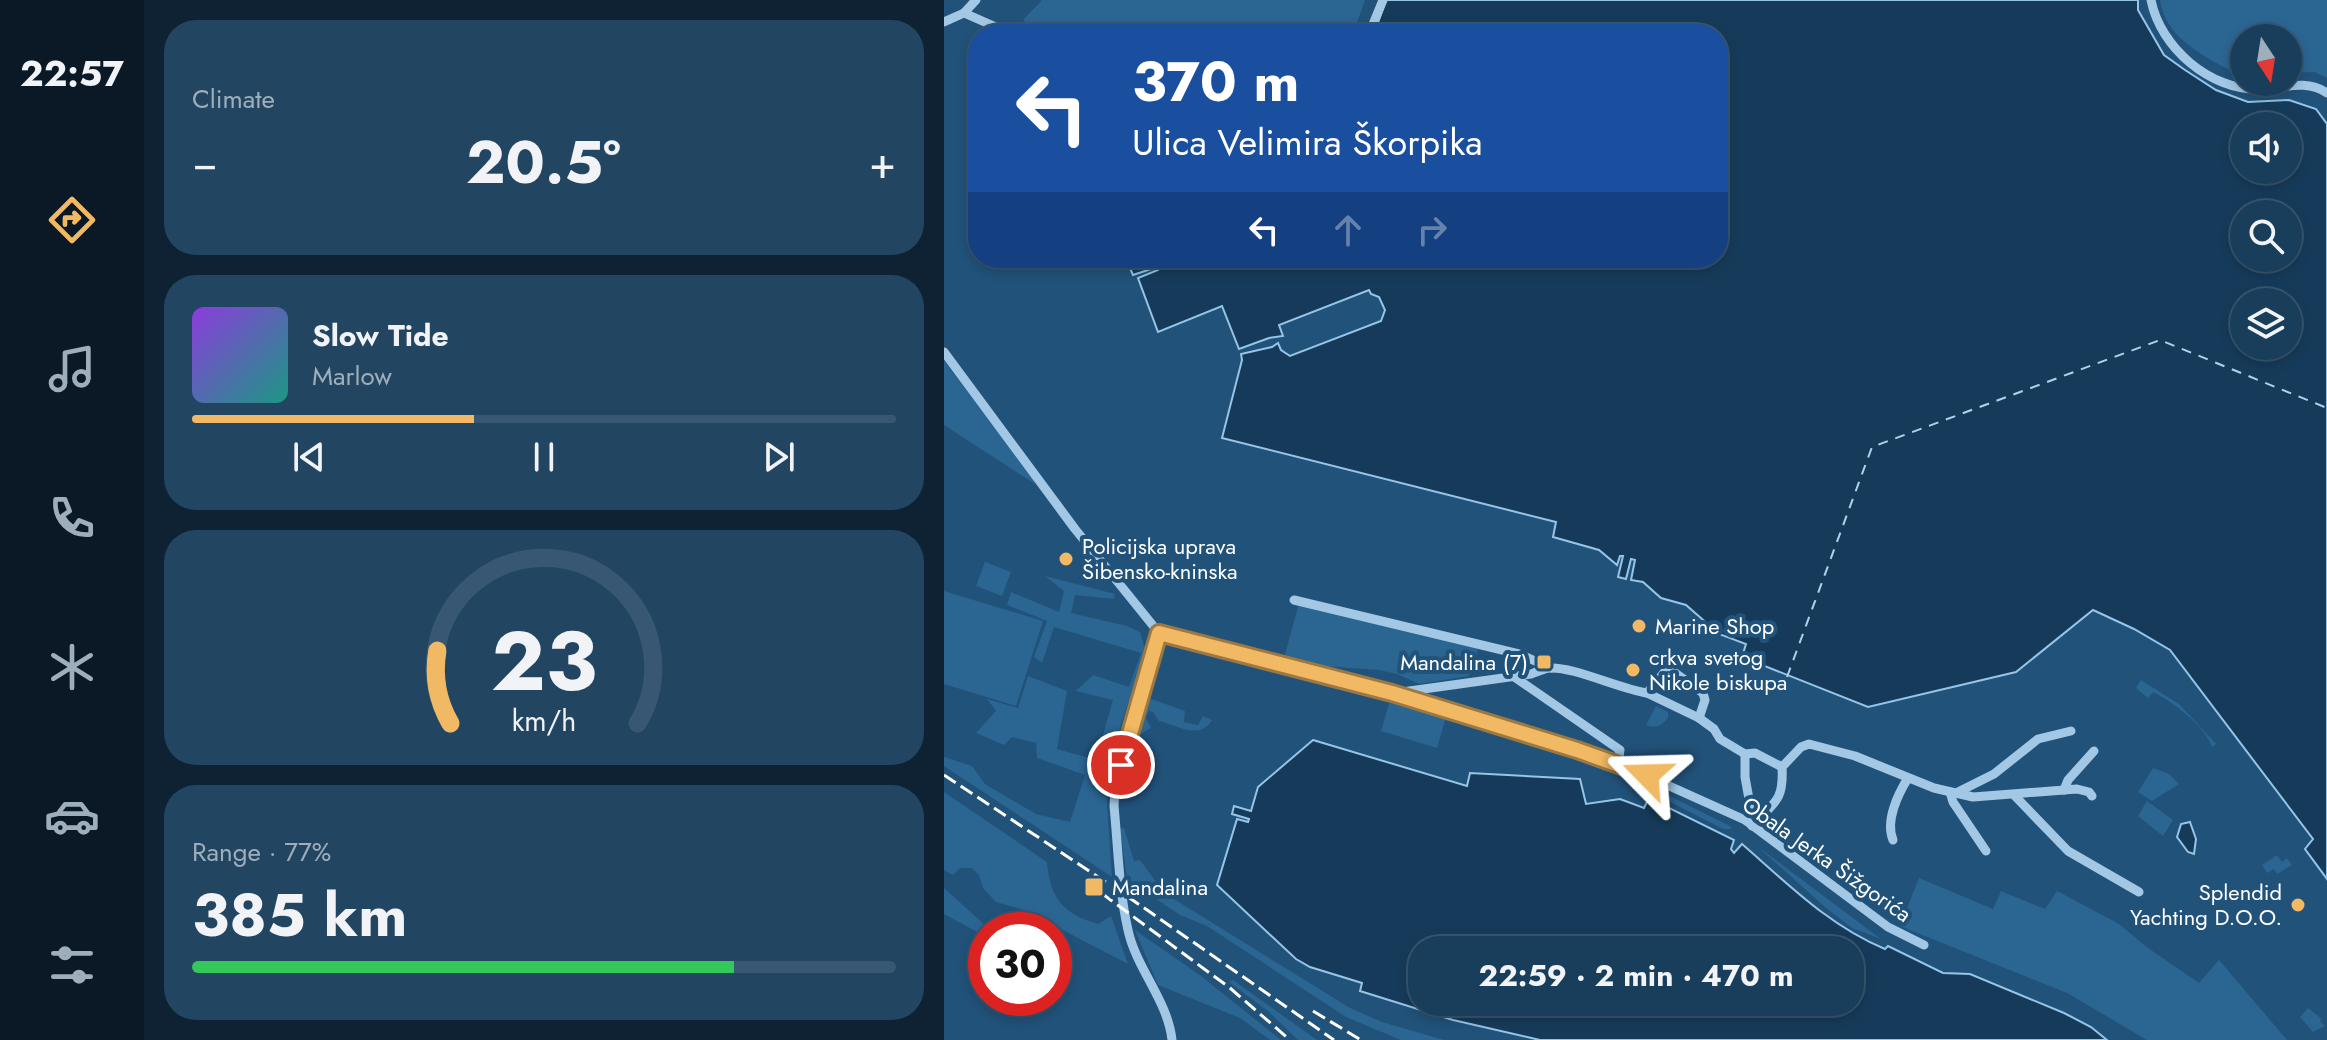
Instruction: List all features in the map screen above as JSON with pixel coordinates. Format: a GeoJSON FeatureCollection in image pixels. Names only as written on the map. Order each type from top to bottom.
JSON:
{"type":"FeatureCollection","features":[{"type":"Feature","properties":{"kind":"street"},"geometry":{"type":"LineString","coordinates":[[944,22],[964,13],[976,0]]}},
{"type":"Feature","properties":{"kind":"street"},"geometry":{"type":"LineString","coordinates":[[1373,24],[1383,0]]}},
{"type":"Feature","properties":{"kind":"street"},"geometry":{"type":"LineString","coordinates":[[2151,0],[2155,20],[2175,50],[2218,79],[2257,89],[2314,84],[2327,93]]}},
{"type":"Feature","properties":{"kind":"street"},"geometry":{"type":"LineString","coordinates":[[964,13],[989,24]]}},
{"type":"Feature","properties":{"kind":"street"},"geometry":{"type":"LineString","coordinates":[[944,352],[1075,529],[1159,633],[1115,789],[1114,806],[1128,930],[1137,958],[1167,1020],[1172,1040]]}},
{"type":"Feature","properties":{"kind":"street"},"geometry":{"type":"LineString","coordinates":[[1294,600],[1519,654],[1551,668],[1647,693],[1699,718],[1714,729],[1720,739],[1745,754],[1755,753],[1782,767]]}},
{"type":"Feature","properties":{"kind":"street","name":"Obala Jerka Šižgorića"},"geometry":{"type":"LineString","coordinates":[[1159,633],[1392,693],[1618,763],[1749,823],[1888,927],[1924,945]]}},
{"type":"Feature","properties":{"kind":"street"},"geometry":{"type":"LineString","coordinates":[[1392,693],[1551,668]]}},
{"type":"Feature","properties":{"kind":"street"},"geometry":{"type":"LineString","coordinates":[[1647,693],[1668,668],[1673,670],[1703,693],[1705,700],[1699,718]]}},
{"type":"Feature","properties":{"kind":"street"},"geometry":{"type":"LineString","coordinates":[[1513,676],[1620,750],[1618,763]]}},
{"type":"Feature","properties":{"kind":"street"},"geometry":{"type":"LineString","coordinates":[[1954,792],[1994,774],[2038,739],[2071,731]]}},
{"type":"Feature","properties":{"kind":"street"},"geometry":{"type":"LineString","coordinates":[[1749,823],[1780,798],[1783,791],[1782,767],[1801,747],[1809,744],[1855,756],[1908,778],[1973,797],[2077,789],[2092,796]]}},
{"type":"Feature","properties":{"kind":"street"},"geometry":{"type":"LineString","coordinates":[[2064,790],[2068,780],[2094,751]]}},
{"type":"Feature","properties":{"kind":"street"},"geometry":{"type":"LineString","coordinates":[[1745,754],[1745,777],[1751,810],[1749,823]]}},
{"type":"Feature","properties":{"kind":"street"},"geometry":{"type":"LineString","coordinates":[[1893,840],[1890,833],[1897,794],[1908,778]]}},
{"type":"Feature","properties":{"kind":"street"},"geometry":{"type":"LineString","coordinates":[[1954,792],[1953,802],[1986,851]]}},
{"type":"Feature","properties":{"kind":"street"},"geometry":{"type":"LineString","coordinates":[[2014,795],[2068,851],[2139,892]]}},
{"type":"Feature","properties":{"kind":"shaded area"},"geometry":{"type":"Polygon","coordinates":[[[1042,0],[1365,0],[1357,24],[1028,24],[1023,20],[1042,0]]]}},
{"type":"Feature","properties":{"kind":"shaded area"},"geometry":{"type":"Polygon","coordinates":[[[1386,0],[2138,0],[2138,10],[2164,55],[2185,70],[2216,90],[2248,102],[2289,100],[2316,109],[2327,124],[2327,879],[2305,849],[2313,839],[2170,650],[2134,629],[2093,610],[2016,672],[1868,707],[1742,657],[1746,644],[1719,634],[1686,605],[1661,598],[1643,582],[1631,580],[1635,560],[1631,559],[1626,579],[1618,577],[1623,556],[1620,556],[1617,565],[1599,550],[1553,537],[1556,522],[1222,438],[1241,354],[1278,343],[1281,350],[1290,356],[1381,321],[1385,310],[1379,297],[1369,290],[1279,325],[1283,336],[1239,349],[1222,306],[1158,332],[1138,278],[1157,268],[1728,268],[1728,24],[1378,24],[1386,0]]]}},
{"type":"Feature","properties":{"kind":"shaded area"},"geometry":{"type":"Polygon","coordinates":[[[2160,0],[2327,0],[2327,78],[2315,72],[2302,72],[2302,24],[2230,24],[2230,70],[2191,47],[2170,26],[2160,0]]]}},
{"type":"Feature","properties":{"kind":"shaded area"},"geometry":{"type":"Polygon","coordinates":[[[1130,268],[1154,268],[1133,275],[1130,268]]]}},
{"type":"Feature","properties":{"kind":"shaded area"},"geometry":{"type":"Polygon","coordinates":[[[944,361],[1031,475],[1035,484],[944,425],[944,361]]]}},
{"type":"Feature","properties":{"kind":"shaded area"},"geometry":{"type":"Polygon","coordinates":[[[985,562],[1011,572],[1002,596],[976,586],[985,562]]]}},
{"type":"Feature","properties":{"kind":"shaded area"},"geometry":{"type":"Polygon","coordinates":[[[1045,576],[1115,594],[1114,599],[1075,595],[1071,613],[1140,632],[1146,651],[1121,724],[1106,789],[1112,877],[944,766],[944,757],[972,766],[985,784],[1036,814],[1070,822],[1085,775],[1037,758],[1036,743],[1012,737],[1004,745],[976,733],[996,711],[987,699],[1018,708],[1028,676],[1067,691],[1057,749],[1096,760],[1113,700],[1076,691],[1093,675],[1129,687],[1141,653],[1054,627],[1042,663],[1034,657],[1047,621],[1007,605],[1011,592],[1059,612],[1064,591],[1045,576]]]}},
{"type":"Feature","properties":{"kind":"shaded area"},"geometry":{"type":"Polygon","coordinates":[[[944,591],[1043,621],[1016,706],[944,684],[944,591]]]}},
{"type":"Feature","properties":{"kind":"shaded area"},"geometry":{"type":"Polygon","coordinates":[[[1299,603],[1478,649],[1469,676],[1419,684],[1379,670],[1322,666],[1284,658],[1299,603]]]}},
{"type":"Feature","properties":{"kind":"shaded area"},"geometry":{"type":"Polygon","coordinates":[[[2141,680],[2179,704],[2216,744],[2212,747],[2196,723],[2169,702],[2153,692],[2148,698],[2136,688],[2141,680]]]}},
{"type":"Feature","properties":{"kind":"shaded area"},"geometry":{"type":"Polygon","coordinates":[[[1146,697],[1185,711],[1184,722],[1198,725],[1203,716],[1212,720],[1201,729],[1188,730],[1159,721],[1149,711],[1146,718],[1151,728],[1132,739],[1146,697]]]}},
{"type":"Feature","properties":{"kind":"shaded area"},"geometry":{"type":"Polygon","coordinates":[[[1391,697],[1447,714],[1437,748],[1381,731],[1391,697]]]}},
{"type":"Feature","properties":{"kind":"shaded area"},"geometry":{"type":"Polygon","coordinates":[[[1656,706],[1668,712],[1668,718],[1658,726],[1646,725],[1656,706]]]}},
{"type":"Feature","properties":{"kind":"shaded area"},"geometry":{"type":"Polygon","coordinates":[[[1313,740],[1467,786],[1470,773],[1580,779],[1586,804],[1620,799],[1644,808],[1649,798],[1734,840],[1731,849],[1734,853],[1742,844],[1809,902],[1860,936],[1408,936],[1408,1006],[1360,991],[1362,983],[1310,967],[1296,959],[1217,885],[1237,819],[1248,822],[1249,819],[1232,814],[1234,806],[1251,811],[1258,787],[1313,740]]]}},
{"type":"Feature","properties":{"kind":"shaded area"},"geometry":{"type":"Polygon","coordinates":[[[2153,768],[2169,774],[2179,784],[2152,801],[2138,792],[2153,768]]]}},
{"type":"Feature","properties":{"kind":"shaded area"},"geometry":{"type":"Polygon","coordinates":[[[1659,791],[1731,829],[1723,829],[1657,795],[1659,791]]]}},
{"type":"Feature","properties":{"kind":"shaded area"},"geometry":{"type":"Polygon","coordinates":[[[944,792],[1047,862],[1055,895],[1071,912],[1028,912],[996,902],[983,888],[979,875],[972,868],[960,868],[953,875],[944,870],[944,792]]]}},
{"type":"Feature","properties":{"kind":"shaded area"},"geometry":{"type":"Polygon","coordinates":[[[2147,801],[2173,820],[2163,836],[2138,816],[2147,801]]]}},
{"type":"Feature","properties":{"kind":"shaded area"},"geometry":{"type":"Polygon","coordinates":[[[2190,822],[2196,839],[2194,854],[2188,852],[2177,837],[2181,824],[2190,822]]]}},
{"type":"Feature","properties":{"kind":"shaded area"},"geometry":{"type":"Polygon","coordinates":[[[1124,828],[1134,861],[1140,860],[1159,886],[1174,899],[1350,1008],[1382,1022],[1444,1040],[1401,1040],[1346,1017],[1207,926],[1180,915],[1127,879],[1120,829],[1124,828]]]}},
{"type":"Feature","properties":{"kind":"shaded area"},"geometry":{"type":"Polygon","coordinates":[[[1757,846],[1881,939],[1852,928],[1757,846]]]}},
{"type":"Feature","properties":{"kind":"shaded area"},"geometry":{"type":"Polygon","coordinates":[[[2277,855],[2282,862],[2287,858],[2292,865],[2277,874],[2274,869],[2267,873],[2262,865],[2277,855]]]}},
{"type":"Feature","properties":{"kind":"shaded area"},"geometry":{"type":"Polygon","coordinates":[[[1919,878],[1993,909],[2001,891],[2045,909],[2057,891],[2119,924],[2199,983],[2219,960],[2287,1040],[2147,1040],[2067,993],[1900,926],[1919,878]]]}},
{"type":"Feature","properties":{"kind":"shaded area"},"geometry":{"type":"Polygon","coordinates":[[[944,888],[970,912],[968,912],[968,927],[944,914],[944,888]]]}},
{"type":"Feature","properties":{"kind":"shaded area"},"geometry":{"type":"Polygon","coordinates":[[[1072,912],[1098,924],[1111,916],[1128,964],[1072,935],[1072,912]]]}},
{"type":"Feature","properties":{"kind":"shaded area"},"geometry":{"type":"Polygon","coordinates":[[[1135,930],[1201,976],[1281,1040],[1270,1040],[1240,1018],[1158,985],[1135,930]]]}},
{"type":"Feature","properties":{"kind":"shaded area"},"geometry":{"type":"Polygon","coordinates":[[[1864,938],[1885,949],[1888,946],[1943,973],[1970,974],[2064,1013],[2091,1027],[2107,1040],[1540,1040],[1440,1016],[1864,1016],[1864,938]]]}},
{"type":"Feature","properties":{"kind":"shaded area"},"geometry":{"type":"Polygon","coordinates":[[[1233,980],[1317,1040],[1298,1040],[1269,1012],[1229,982],[1233,980]]]}},
{"type":"Feature","properties":{"kind":"shaded area"},"geometry":{"type":"Polygon","coordinates":[[[2308,1008],[2322,1019],[2320,1021],[2325,1026],[2313,1032],[2300,1017],[2308,1008]]]}},
{"type":"Feature","properties":{"kind":"ferry route"},"geometry":{"type":"LineString","coordinates":[[1787,677],[1872,447],[2160,340],[2327,408]]}},
{"type":"Feature","properties":{"kind":"railway"},"geometry":{"type":"LineString","coordinates":[[944,775],[1124,894],[1334,1040]]}},
{"type":"Feature","properties":{"kind":"railway"},"geometry":{"type":"LineString","coordinates":[[1085,881],[1230,988],[1290,1040]]}},
{"type":"Feature","properties":{"kind":"railway"},"geometry":{"type":"LineString","coordinates":[[1313,1011],[1361,1040]]}},
{"type":"Feature","properties":{"kind":"place","name":"Policijska uprava Šibensko-kninska"},"geometry":{"type":"Point","coordinates":[1066,559]}},
{"type":"Feature","properties":{"kind":"place","name":"Marine Shop"},"geometry":{"type":"Point","coordinates":[1639,626]}},
{"type":"Feature","properties":{"kind":"place","name":"Mandalina (7)"},"geometry":{"type":"Point","coordinates":[1544,662]}},
{"type":"Feature","properties":{"kind":"place","name":"crkva svetog Nikole biskupa"},"geometry":{"type":"Point","coordinates":[1633,670]}},
{"type":"Feature","properties":{"kind":"place","name":"Mandalina"},"geometry":{"type":"Point","coordinates":[1094,887]}},
{"type":"Feature","properties":{"kind":"place","name":"Splendid Yachting D.O.O."},"geometry":{"type":"Point","coordinates":[2298,905]}},
{"type":"Feature","properties":{"kind":"route"},"geometry":{"type":"LineString","coordinates":[[1121,765],[1159,633],[1392,693],[1618,763],[1647,775]]}}]}
